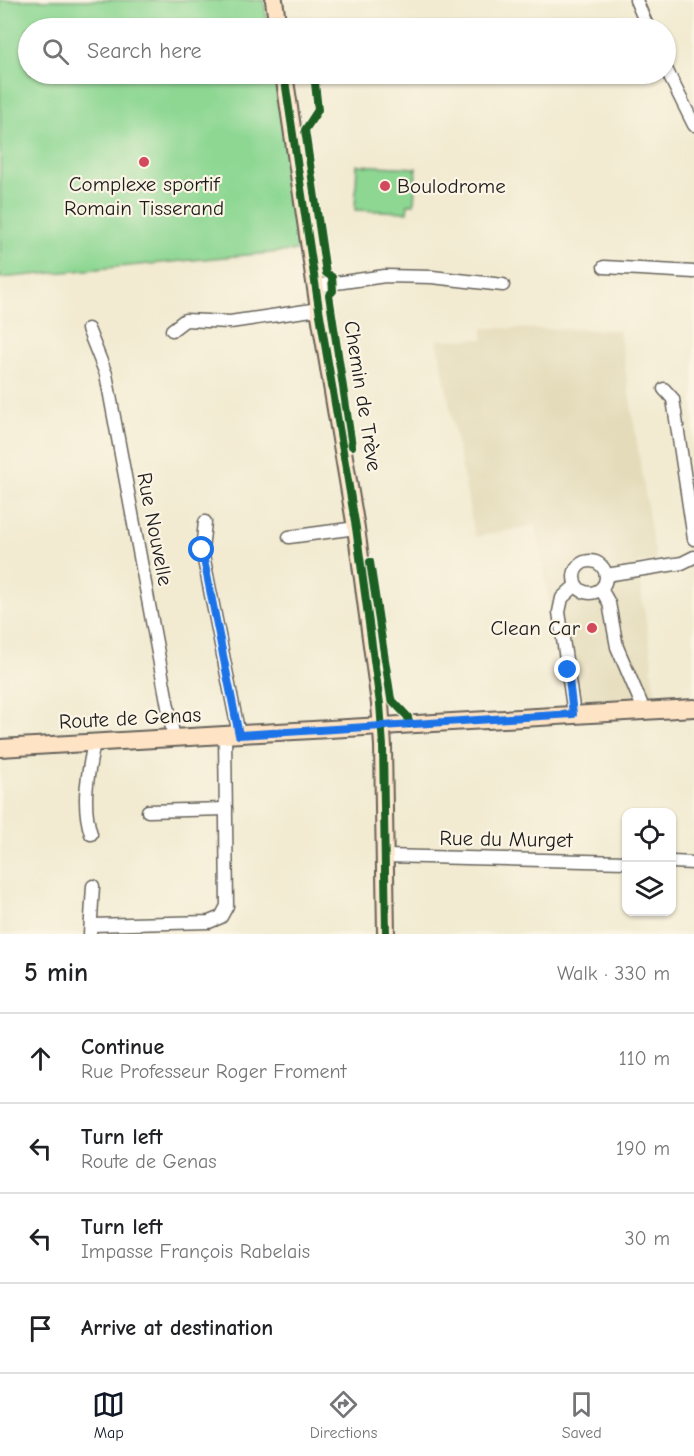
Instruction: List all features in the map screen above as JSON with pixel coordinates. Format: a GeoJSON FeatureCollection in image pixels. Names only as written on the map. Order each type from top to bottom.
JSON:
{"type":"FeatureCollection","features":[{"type":"Feature","properties":{"kind":"street"},"geometry":{"type":"LineString","coordinates":[[274,0],[277,18]]}},
{"type":"Feature","properties":{"kind":"street"},"geometry":{"type":"LineString","coordinates":[[636,0],[644,18]]}},
{"type":"Feature","properties":{"kind":"street","name":"Chemin de Trève"},"geometry":{"type":"LineString","coordinates":[[285,84],[315,286],[356,528],[381,726],[386,934]]}},
{"type":"Feature","properties":{"kind":"street"},"geometry":{"type":"LineString","coordinates":[[674,84],[694,125]]}},
{"type":"Feature","properties":{"kind":"street"},"geometry":{"type":"LineString","coordinates":[[604,267],[694,272]]}},
{"type":"Feature","properties":{"kind":"street"},"geometry":{"type":"LineString","coordinates":[[315,286],[385,276],[432,277],[503,285]]}},
{"type":"Feature","properties":{"kind":"street"},"geometry":{"type":"LineString","coordinates":[[172,330],[185,320],[230,322],[319,309]]}},
{"type":"Feature","properties":{"kind":"street","name":"Rue Nouvelle"},"geometry":{"type":"LineString","coordinates":[[88,329],[106,374],[174,739]]}},
{"type":"Feature","properties":{"kind":"street"},"geometry":{"type":"LineString","coordinates":[[664,388],[673,399],[694,539]]}},
{"type":"Feature","properties":{"kind":"street"},"geometry":{"type":"LineString","coordinates":[[93,886],[91,930],[209,922],[221,917],[227,906],[226,809],[232,735],[202,550],[205,522]]}},
{"type":"Feature","properties":{"kind":"street"},"geometry":{"type":"LineString","coordinates":[[288,537],[356,528]]}},
{"type":"Feature","properties":{"kind":"street"},"geometry":{"type":"LineString","coordinates":[[606,575],[682,563],[694,557]]}},
{"type":"Feature","properties":{"kind":"street"},"geometry":{"type":"LineString","coordinates":[[587,561],[597,563],[606,575],[601,589],[595,593],[586,593],[576,585],[574,580],[575,570],[587,561]]}},
{"type":"Feature","properties":{"kind":"street"},"geometry":{"type":"LineString","coordinates":[[573,714],[559,612],[562,598],[576,585]]}},
{"type":"Feature","properties":{"kind":"street"},"geometry":{"type":"LineString","coordinates":[[601,589],[609,603],[617,647],[644,710]]}},
{"type":"Feature","properties":{"kind":"street","name":"Route de Genas"},"geometry":{"type":"LineString","coordinates":[[0,748],[694,708]]}},
{"type":"Feature","properties":{"kind":"street"},"geometry":{"type":"LineString","coordinates":[[91,834],[86,819],[85,789],[94,742]]}},
{"type":"Feature","properties":{"kind":"street"},"geometry":{"type":"LineString","coordinates":[[148,812],[226,809]]}},
{"type":"Feature","properties":{"kind":"street","name":"Rue du Murget"},"geometry":{"type":"LineString","coordinates":[[385,856],[622,862]]}},
{"type":"Feature","properties":{"kind":"street"},"geometry":{"type":"LineString","coordinates":[[676,862],[694,863]]}},
{"type":"Feature","properties":{"kind":"shaded area"},"geometry":{"type":"Polygon","coordinates":[[[483,328],[619,330],[656,561],[637,564],[656,699],[567,705],[536,525],[475,537],[437,340],[483,339],[483,328]]]}},
{"type":"Feature","properties":{"kind":"green space","name":"Complexe sportif Romain Tisserand"},"geometry":{"type":"Polygon","coordinates":[[[0,0],[264,0],[267,18],[18,18],[18,84],[276,84],[301,250],[0,278],[0,0]]]}},
{"type":"Feature","properties":{"kind":"green space","name":"Boulodrome"},"geometry":{"type":"Polygon","coordinates":[[[357,165],[416,168],[414,204],[408,204],[407,212],[355,210],[357,165]]]}},
{"type":"Feature","properties":{"kind":"cycle path"},"geometry":{"type":"LineString","coordinates":[[285,84],[319,309],[356,528],[380,704],[383,746],[386,934]]}},
{"type":"Feature","properties":{"kind":"cycle path"},"geometry":{"type":"LineString","coordinates":[[315,84],[318,110],[305,130],[326,273],[332,277],[333,291],[329,295],[352,446]]}},
{"type":"Feature","properties":{"kind":"cycle path"},"geometry":{"type":"LineString","coordinates":[[370,562],[391,699],[408,717],[409,724]]}},
{"type":"Feature","properties":{"kind":"place","name":"Complexe sportif Romain Tisserand"},"geometry":{"type":"Point","coordinates":[144,162]}},
{"type":"Feature","properties":{"kind":"place","name":"Boulodrome"},"geometry":{"type":"Point","coordinates":[385,186]}},
{"type":"Feature","properties":{"kind":"place","name":"Clean Car"},"geometry":{"type":"Point","coordinates":[592,628]}},
{"type":"Feature","properties":{"kind":"route"},"geometry":{"type":"LineString","coordinates":[[202,550],[239,735],[573,714],[568,670]]}}]}
